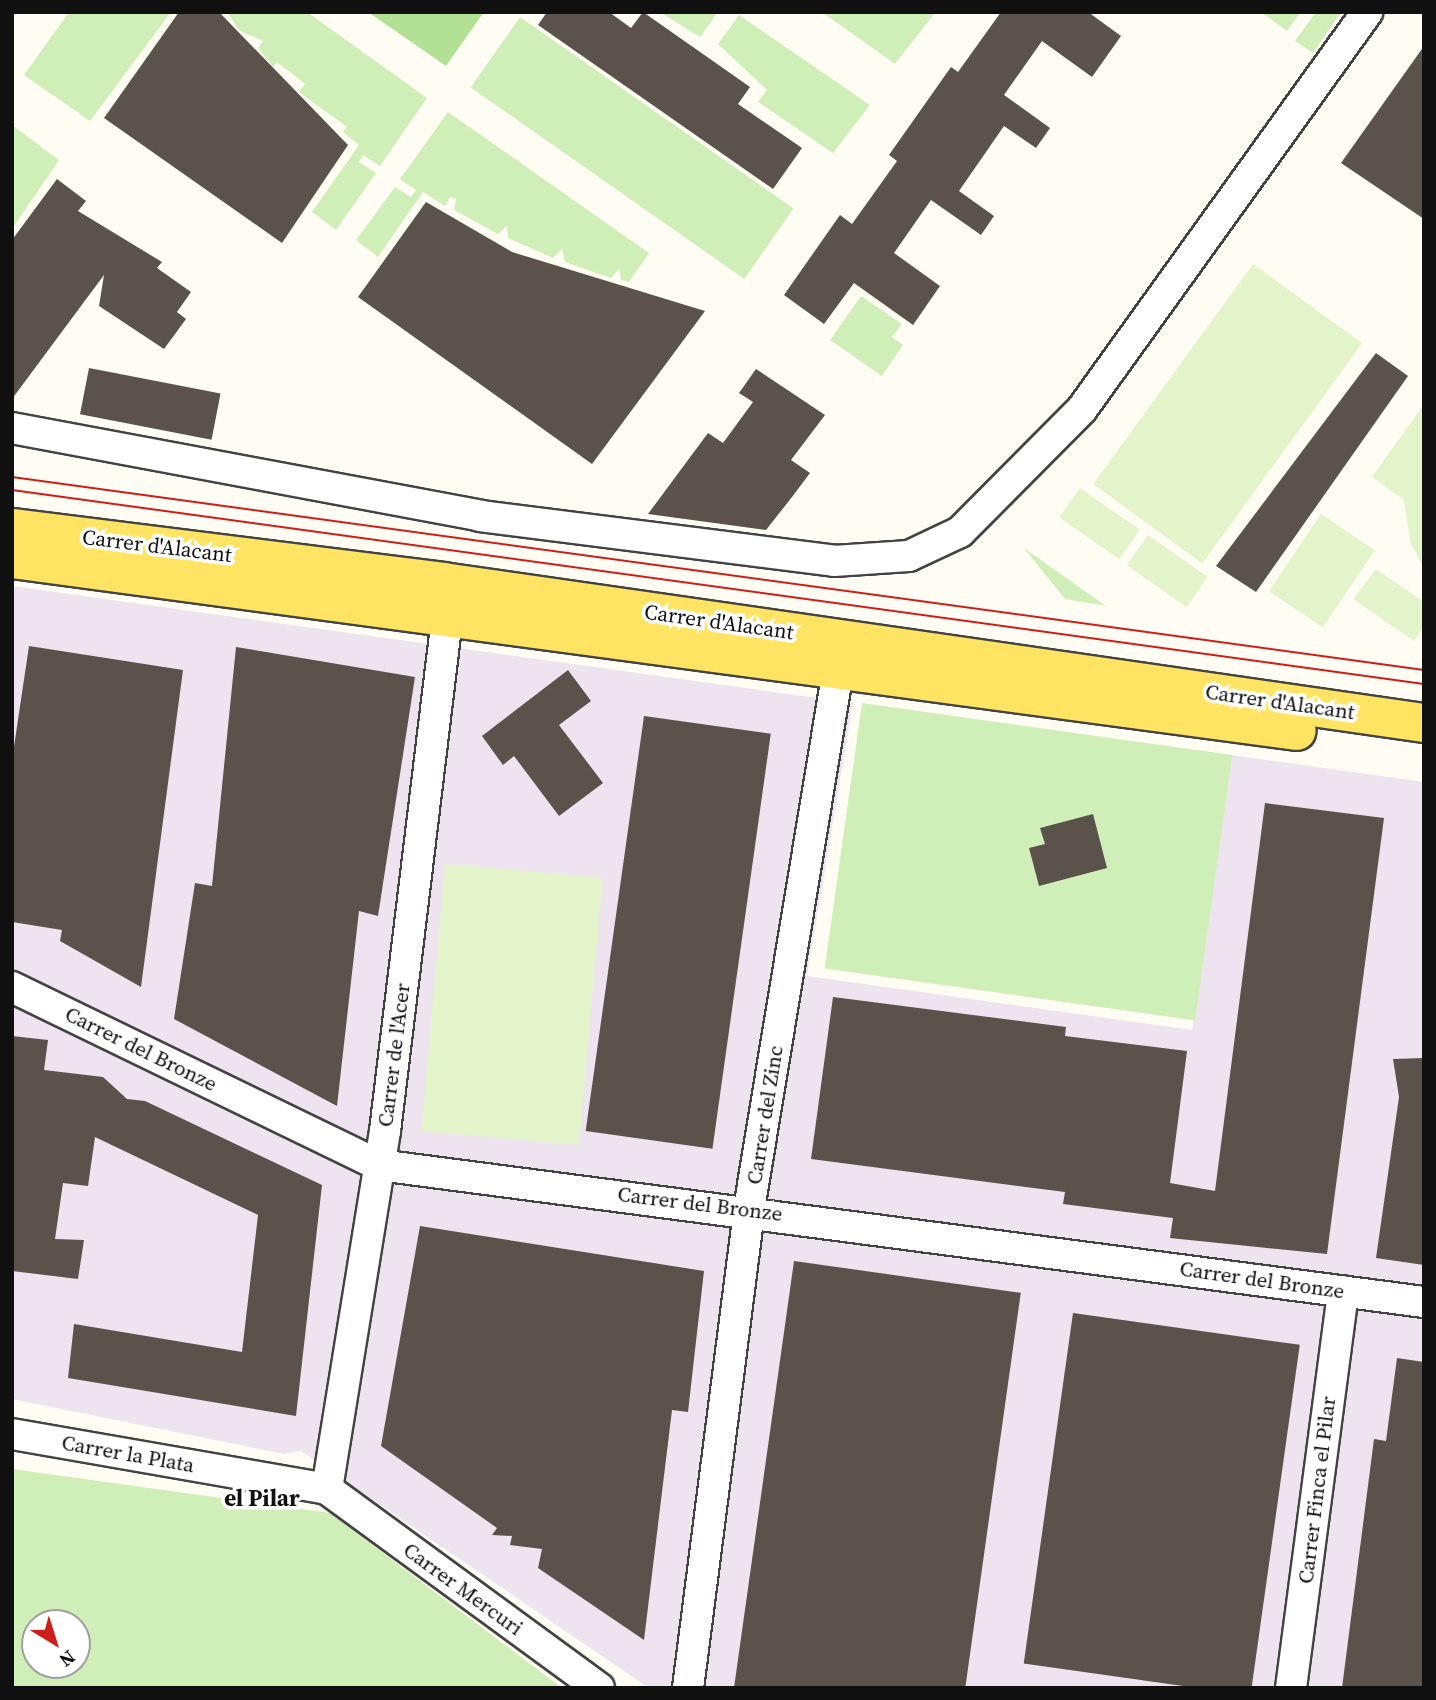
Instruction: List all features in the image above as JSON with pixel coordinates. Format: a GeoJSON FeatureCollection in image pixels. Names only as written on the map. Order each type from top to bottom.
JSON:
{"type":"FeatureCollection","features":[{"type":"Feature","properties":{"kind":"main road","name":"Carrer d'Alacant"},"geometry":{"type":"LineString","coordinates":[[12,528],[443,582],[1424,723]]}},
{"type":"Feature","properties":{"kind":"main road","name":"Carrer d'Alacant"},"geometry":{"type":"LineString","coordinates":[[12,559],[1424,748]]}},
{"type":"Feature","properties":{"kind":"street"},"geometry":{"type":"LineString","coordinates":[[12,428],[480,516],[834,561],[909,556],[960,532],[1082,410],[1367,12]]}},
{"type":"Feature","properties":{"kind":"street","name":"Carrer de l'Acer"},"geometry":{"type":"LineString","coordinates":[[327,1489],[379,1164],[447,618]]}},
{"type":"Feature","properties":{"kind":"street","name":"Carrer del Zinc"},"geometry":{"type":"LineString","coordinates":[[688,1688],[749,1209],[838,670]]}},
{"type":"Feature","properties":{"kind":"street","name":"Carrer del Bronze"},"geometry":{"type":"LineString","coordinates":[[12,987],[379,1164],[749,1209],[1424,1302]]}},
{"type":"Feature","properties":{"kind":"street","name":"Carrer Finca el Pilar"},"geometry":{"type":"LineString","coordinates":[[1291,1688],[1343,1291]]}},
{"type":"Feature","properties":{"kind":"street","name":"Carrer la Plata"},"geometry":{"type":"LineString","coordinates":[[12,1434],[327,1489]]}},
{"type":"Feature","properties":{"kind":"street","name":"Carrer Mercuri"},"geometry":{"type":"LineString","coordinates":[[327,1489],[599,1688]]}},
{"type":"Feature","properties":{"kind":"shaded area"},"geometry":{"type":"Polygon","coordinates":[[[12,586],[853,703],[807,976],[1192,1030],[1232,755],[1424,782],[1424,1688],[649,1688],[301,1451],[284,1454],[12,1399],[12,586]]]}},
{"type":"Feature","properties":{"kind":"green space"},"geometry":{"type":"Polygon","coordinates":[[[69,12],[171,12],[90,121],[24,75],[69,12]]]}},
{"type":"Feature","properties":{"kind":"green space"},"geometry":{"type":"Polygon","coordinates":[[[227,12],[307,12],[427,98],[380,166],[363,155],[359,162],[376,173],[336,230],[312,212],[359,145],[343,132],[347,127],[299,92],[305,84],[277,62],[273,67],[258,48],[263,41],[240,31],[227,12]]]}},
{"type":"Feature","properties":{"kind":"green space"},"geometry":{"type":"Polygon","coordinates":[[[368,12],[484,12],[446,66],[368,12]]]}},
{"type":"Feature","properties":{"kind":"green space"},"geometry":{"type":"Polygon","coordinates":[[[660,12],[718,12],[700,37],[660,12]]]}},
{"type":"Feature","properties":{"kind":"green space"},"geometry":{"type":"Polygon","coordinates":[[[822,12],[932,12],[934,14],[895,64],[822,12]]]}},
{"type":"Feature","properties":{"kind":"green space"},"geometry":{"type":"Polygon","coordinates":[[[1261,12],[1301,12],[1287,31],[1261,12]]]}},
{"type":"Feature","properties":{"kind":"green space"},"geometry":{"type":"Polygon","coordinates":[[[1316,12],[1341,12],[1313,53],[1295,41],[1316,12]]]}},
{"type":"Feature","properties":{"kind":"green space"},"geometry":{"type":"Polygon","coordinates":[[[739,15],[870,105],[833,153],[758,102],[767,90],[718,44],[739,15]]]}},
{"type":"Feature","properties":{"kind":"green space"},"geometry":{"type":"Polygon","coordinates":[[[520,17],[794,209],[744,279],[471,87],[520,17]]]}},
{"type":"Feature","properties":{"kind":"green space"},"geometry":{"type":"Polygon","coordinates":[[[448,112],[649,253],[629,282],[621,280],[619,269],[611,278],[565,262],[562,249],[553,258],[508,238],[507,226],[498,234],[454,210],[456,199],[450,197],[445,206],[423,192],[378,257],[356,240],[395,187],[411,197],[416,190],[400,179],[448,112]]]}},
{"type":"Feature","properties":{"kind":"green space"},"geometry":{"type":"Polygon","coordinates":[[[12,125],[59,160],[12,229],[12,125]]]}},
{"type":"Feature","properties":{"kind":"green space"},"geometry":{"type":"Polygon","coordinates":[[[1253,264],[1362,343],[1202,563],[1093,484],[1253,264]]]}},
{"type":"Feature","properties":{"kind":"green space"},"geometry":{"type":"Polygon","coordinates":[[[861,296],[902,324],[892,337],[903,345],[882,376],[830,340],[861,296]]]}},
{"type":"Feature","properties":{"kind":"green space"},"geometry":{"type":"Polygon","coordinates":[[[1424,404],[1424,569],[1410,542],[1404,500],[1372,477],[1424,404]]]}},
{"type":"Feature","properties":{"kind":"green space"},"geometry":{"type":"Polygon","coordinates":[[[1080,488],[1140,530],[1119,559],[1059,517],[1080,488]]]}},
{"type":"Feature","properties":{"kind":"green space"},"geometry":{"type":"Polygon","coordinates":[[[1321,514],[1375,550],[1323,627],[1269,591],[1321,514]]]}},
{"type":"Feature","properties":{"kind":"green space"},"geometry":{"type":"Polygon","coordinates":[[[1148,535],[1208,577],[1187,607],[1127,565],[1148,535]]]}},
{"type":"Feature","properties":{"kind":"green space"},"geometry":{"type":"Polygon","coordinates":[[[1024,548],[1106,606],[1065,599],[1024,548]]]}},
{"type":"Feature","properties":{"kind":"green space"},"geometry":{"type":"Polygon","coordinates":[[[1376,569],[1424,602],[1424,627],[1414,641],[1353,599],[1376,569]]]}},
{"type":"Feature","properties":{"kind":"green space"},"geometry":{"type":"Polygon","coordinates":[[[862,703],[1232,755],[1195,1020],[825,968],[862,703]]]}},
{"type":"Feature","properties":{"kind":"green space"},"geometry":{"type":"Polygon","coordinates":[[[445,864],[602,878],[579,1145],[422,1131],[445,864]]]}},
{"type":"Feature","properties":{"kind":"green space"},"geometry":{"type":"Polygon","coordinates":[[[12,1469],[330,1513],[562,1688],[12,1688],[12,1469]]]}},
{"type":"Feature","properties":{"kind":"building"},"geometry":{"type":"Polygon","coordinates":[[[179,12],[219,12],[348,145],[282,243],[104,118],[179,12]]]}},
{"type":"Feature","properties":{"kind":"building"},"geometry":{"type":"Polygon","coordinates":[[[547,12],[609,12],[631,28],[643,12],[750,87],[738,104],[802,148],[773,189],[538,25],[547,12]]]}},
{"type":"Feature","properties":{"kind":"building"},"geometry":{"type":"Polygon","coordinates":[[[1001,12],[1088,12],[1121,36],[1092,77],[1042,41],[1004,95],[1050,128],[1036,148],[1004,126],[959,191],[994,216],[981,235],[931,200],[894,253],[940,286],[913,325],[854,283],[824,324],[784,295],[840,215],[852,224],[897,161],[889,155],[951,67],[958,72],[1001,12]]]}},
{"type":"Feature","properties":{"kind":"building"},"geometry":{"type":"Polygon","coordinates":[[[1424,46],[1424,219],[1341,163],[1424,46]]]}},
{"type":"Feature","properties":{"kind":"building"},"geometry":{"type":"Polygon","coordinates":[[[57,179],[86,201],[78,211],[162,262],[157,268],[191,292],[177,312],[186,319],[164,349],[99,306],[104,275],[12,399],[12,240],[57,179]]]}},
{"type":"Feature","properties":{"kind":"building"},"geometry":{"type":"Polygon","coordinates":[[[426,202],[512,252],[705,311],[592,464],[358,297],[426,202]]]}},
{"type":"Feature","properties":{"kind":"building"},"geometry":{"type":"Polygon","coordinates":[[[1376,353],[1408,376],[1256,592],[1216,566],[1376,353]]]}},
{"type":"Feature","properties":{"kind":"building"},"geometry":{"type":"Polygon","coordinates":[[[89,368],[221,394],[212,440],[80,414],[89,368]]]}},
{"type":"Feature","properties":{"kind":"building"},"geometry":{"type":"Polygon","coordinates":[[[756,369],[825,415],[791,460],[810,473],[766,530],[648,514],[708,433],[723,443],[753,402],[739,393],[756,369]]]}},
{"type":"Feature","properties":{"kind":"building"},"geometry":{"type":"Polygon","coordinates":[[[29,646],[183,670],[141,987],[60,941],[62,930],[12,922],[12,760],[29,646]]]}},
{"type":"Feature","properties":{"kind":"building"},"geometry":{"type":"Polygon","coordinates":[[[236,647],[415,677],[378,916],[359,911],[337,1106],[174,1019],[195,883],[212,886],[236,647]]]}},
{"type":"Feature","properties":{"kind":"building"},"geometry":{"type":"Polygon","coordinates":[[[568,670],[591,701],[559,725],[603,783],[559,816],[514,756],[503,765],[482,736],[568,670]]]}},
{"type":"Feature","properties":{"kind":"building"},"geometry":{"type":"Polygon","coordinates":[[[644,716],[771,734],[712,1149],[586,1131],[644,716]]]}},
{"type":"Feature","properties":{"kind":"building"},"geometry":{"type":"Polygon","coordinates":[[[1265,803],[1384,818],[1327,1254],[1170,1238],[1173,1218],[1063,1204],[1065,1192],[811,1159],[833,997],[1066,1027],[1065,1036],[1187,1051],[1170,1183],[1215,1191],[1265,803]]]}},
{"type":"Feature","properties":{"kind":"building"},"geometry":{"type":"Polygon","coordinates":[[[1093,814],[1107,868],[1039,886],[1029,848],[1045,844],[1040,828],[1093,814]]]}},
{"type":"Feature","properties":{"kind":"building"},"geometry":{"type":"Polygon","coordinates":[[[12,1036],[48,1040],[44,1070],[103,1077],[127,1099],[145,1101],[322,1185],[296,1416],[68,1378],[74,1324],[242,1352],[258,1215],[95,1137],[88,1186],[63,1183],[55,1239],[84,1240],[78,1279],[12,1271],[12,1036]]]}},
{"type":"Feature","properties":{"kind":"building"},"geometry":{"type":"Polygon","coordinates":[[[1424,1058],[1424,1265],[1376,1258],[1399,1097],[1393,1059],[1424,1058]]]}},
{"type":"Feature","properties":{"kind":"building"},"geometry":{"type":"Polygon","coordinates":[[[420,1226],[704,1271],[688,1412],[672,1410],[644,1640],[538,1568],[542,1549],[510,1545],[512,1536],[492,1535],[497,1528],[381,1446],[420,1226]]]}},
{"type":"Feature","properties":{"kind":"building"},"geometry":{"type":"Polygon","coordinates":[[[794,1261],[1021,1293],[965,1688],[734,1688],[794,1261]]]}},
{"type":"Feature","properties":{"kind":"building"},"geometry":{"type":"Polygon","coordinates":[[[1073,1313],[1300,1345],[1252,1688],[1198,1688],[1024,1664],[1073,1313]]]}},
{"type":"Feature","properties":{"kind":"building"},"geometry":{"type":"Polygon","coordinates":[[[1397,1358],[1424,1362],[1424,1688],[1342,1688],[1374,1439],[1386,1441],[1397,1358]]]}},
{"type":"Feature","properties":{"kind":"tram line"},"geometry":{"type":"LineString","coordinates":[[12,477],[1424,670]]}},
{"type":"Feature","properties":{"kind":"tram line"},"geometry":{"type":"LineString","coordinates":[[12,490],[1424,684]]}},
{"type":"Feature","properties":{"kind":"district","name":"el Pilar"},"geometry":{"type":"Point","coordinates":[262,1498]}}]}
